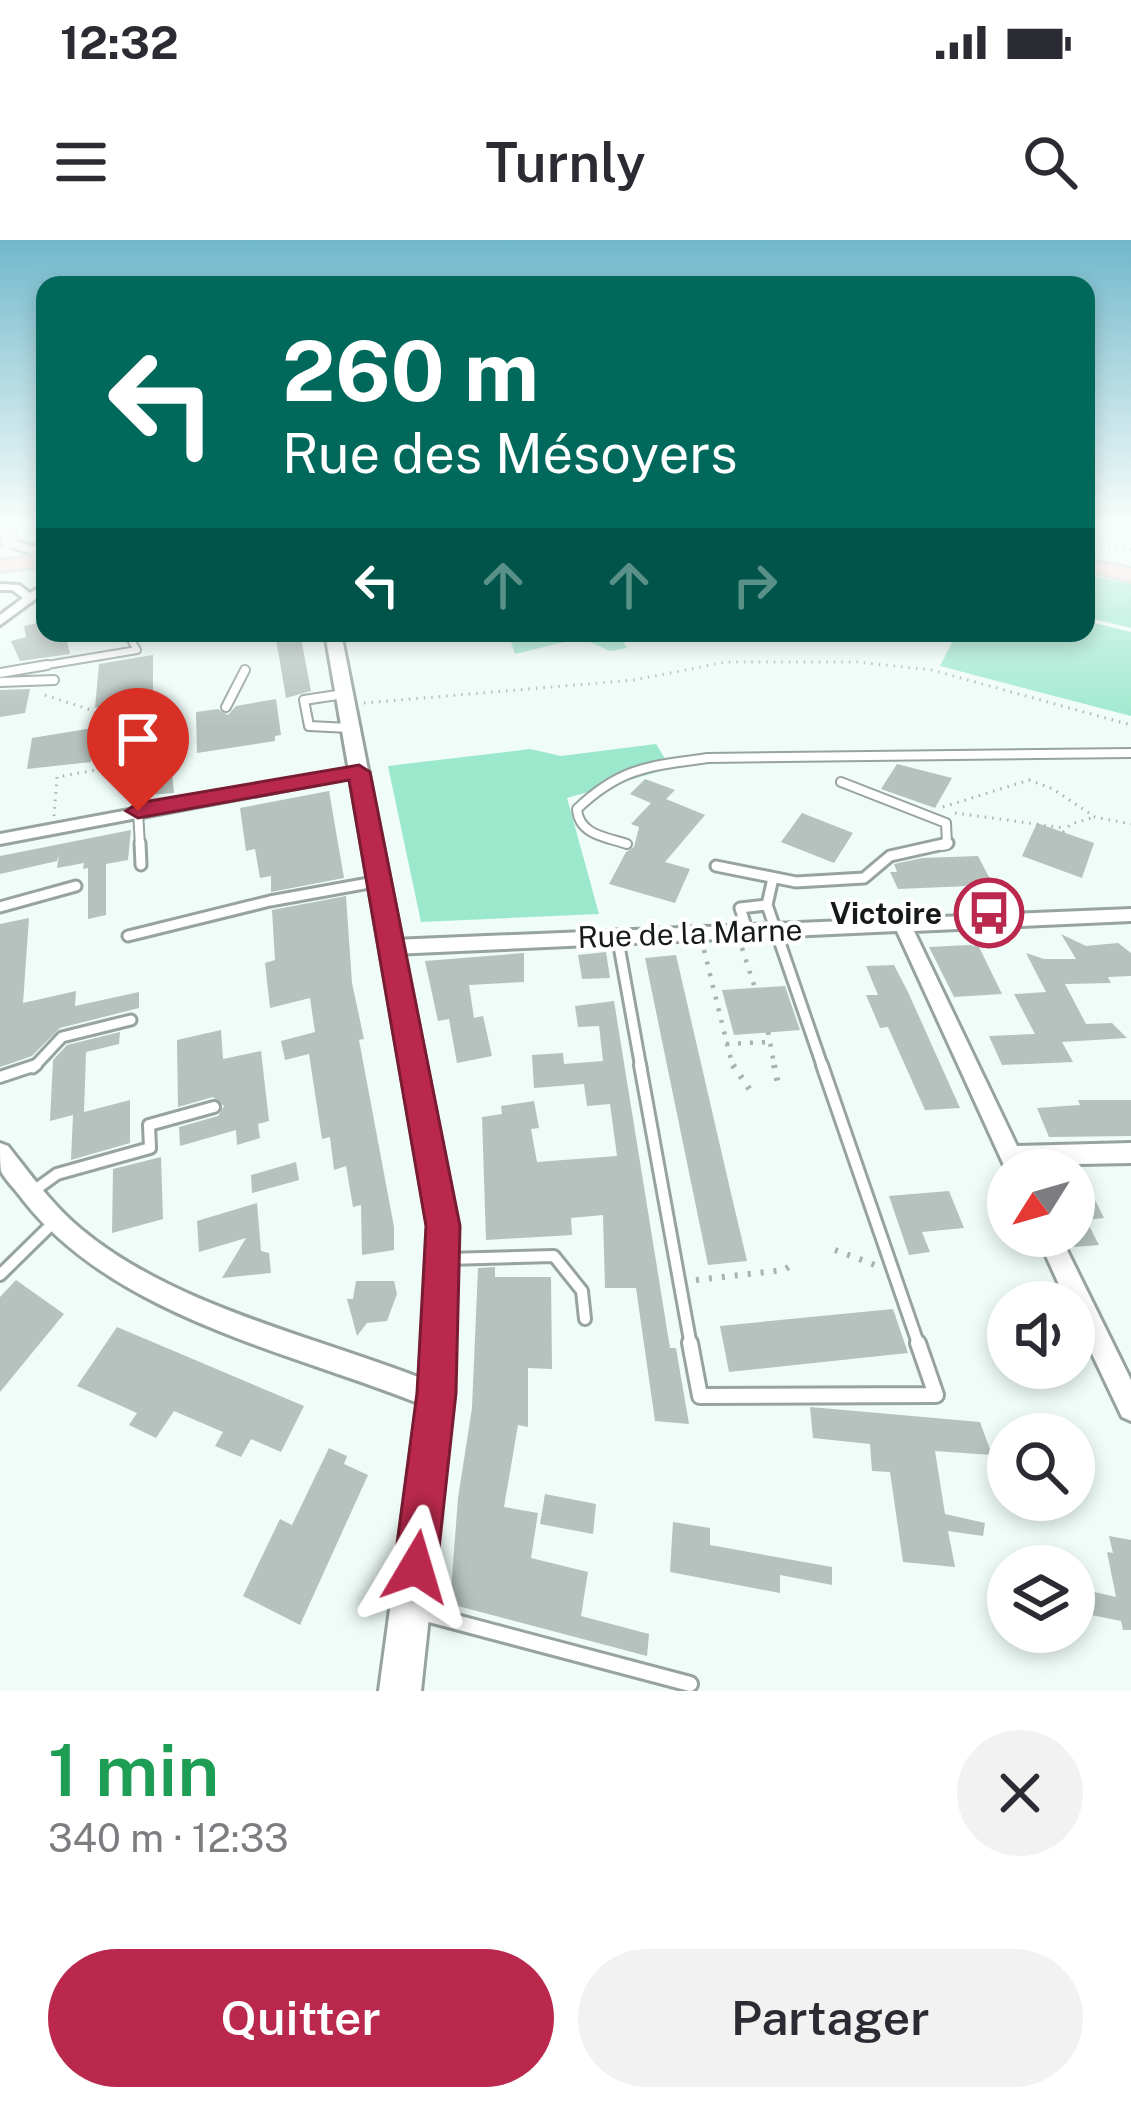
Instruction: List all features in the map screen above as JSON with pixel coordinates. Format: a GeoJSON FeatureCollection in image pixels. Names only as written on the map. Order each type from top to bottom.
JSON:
{"type":"FeatureCollection","features":[{"type":"Feature","properties":{"kind":"street"},"geometry":{"type":"LineString","coordinates":[[20,592],[29,598]]}},
{"type":"Feature","properties":{"kind":"street"},"geometry":{"type":"LineString","coordinates":[[0,621],[36,593]]}},
{"type":"Feature","properties":{"kind":"street"},"geometry":{"type":"LineString","coordinates":[[335,642],[439,1189],[444,1259],[436,1393],[400,1691]]}},
{"type":"Feature","properties":{"kind":"street"},"geometry":{"type":"LineString","coordinates":[[0,839],[359,772]]}},
{"type":"Feature","properties":{"kind":"street","name":"Rue de la Marne"},"geometry":{"type":"LineString","coordinates":[[393,946],[1131,915]]}},
{"type":"Feature","properties":{"kind":"street"},"geometry":{"type":"LineString","coordinates":[[902,926],[1006,1149]]}},
{"type":"Feature","properties":{"kind":"street"},"geometry":{"type":"LineString","coordinates":[[0,1153],[79,1242],[170,1295],[436,1393]]}},
{"type":"Feature","properties":{"kind":"street"},"geometry":{"type":"LineString","coordinates":[[1095,1156],[1131,1153]]}},
{"type":"Feature","properties":{"kind":"street"},"geometry":{"type":"LineString","coordinates":[[1058,1257],[1131,1408]]}},
{"type":"Feature","properties":{"kind":"lane"},"geometry":{"type":"LineString","coordinates":[[0,678],[137,650],[133,642]]}},
{"type":"Feature","properties":{"kind":"lane"},"geometry":{"type":"LineString","coordinates":[[226,707],[245,670]]}},
{"type":"Feature","properties":{"kind":"lane"},"geometry":{"type":"LineString","coordinates":[[0,678],[54,680]]}},
{"type":"Feature","properties":{"kind":"lane"},"geometry":{"type":"LineString","coordinates":[[304,700],[347,709],[309,726],[304,700]]}},
{"type":"Feature","properties":{"kind":"lane"},"geometry":{"type":"LineString","coordinates":[[627,844],[587,831],[578,820],[578,809],[607,781],[651,766],[746,754],[1131,753]]}},
{"type":"Feature","properties":{"kind":"lane"},"geometry":{"type":"LineString","coordinates":[[716,866],[796,882],[863,878],[873,863],[889,853],[947,845],[946,823],[841,782]]}},
{"type":"Feature","properties":{"kind":"lane"},"geometry":{"type":"LineString","coordinates":[[138,811],[140,865]]}},
{"type":"Feature","properties":{"kind":"lane"},"geometry":{"type":"LineString","coordinates":[[617,935],[700,1396],[936,1395],[767,905],[772,878]]}},
{"type":"Feature","properties":{"kind":"lane"},"geometry":{"type":"LineString","coordinates":[[128,937],[270,901],[380,881]]}},
{"type":"Feature","properties":{"kind":"lane"},"geometry":{"type":"LineString","coordinates":[[0,907],[76,886]]}},
{"type":"Feature","properties":{"kind":"lane"},"geometry":{"type":"LineString","coordinates":[[742,932],[740,908],[767,905]]}},
{"type":"Feature","properties":{"kind":"lane"},"geometry":{"type":"LineString","coordinates":[[0,1076],[32,1069],[62,1037],[131,1020]]}},
{"type":"Feature","properties":{"kind":"lane"},"geometry":{"type":"LineString","coordinates":[[32,1192],[57,1174],[150,1148],[149,1125],[214,1107]]}},
{"type":"Feature","properties":{"kind":"lane"},"geometry":{"type":"LineString","coordinates":[[0,1275],[56,1220]]}},
{"type":"Feature","properties":{"kind":"lane"},"geometry":{"type":"LineString","coordinates":[[444,1259],[554,1256],[582,1291],[585,1319]]}},
{"type":"Feature","properties":{"kind":"lane"},"geometry":{"type":"LineString","coordinates":[[410,1611],[690,1684]]}},
{"type":"Feature","properties":{"kind":"path"},"geometry":{"type":"LineString","coordinates":[[347,709],[527,692],[726,662],[857,662],[932,670],[1131,724]]}},
{"type":"Feature","properties":{"kind":"path"},"geometry":{"type":"LineString","coordinates":[[38,692],[94,711],[104,721]]}},
{"type":"Feature","properties":{"kind":"path"},"geometry":{"type":"LineString","coordinates":[[128,705],[128,714]]}},
{"type":"Feature","properties":{"kind":"path"},"geometry":{"type":"LineString","coordinates":[[146,738],[165,735]]}},
{"type":"Feature","properties":{"kind":"path"},"geometry":{"type":"LineString","coordinates":[[52,828],[57,778],[100,769]]}},
{"type":"Feature","properties":{"kind":"path"},"geometry":{"type":"LineString","coordinates":[[1095,817],[1064,830],[937,811],[1021,779],[1043,783],[1095,817],[1131,824]]}},
{"type":"Feature","properties":{"kind":"path"},"geometry":{"type":"LineString","coordinates":[[742,932],[755,988]]}},
{"type":"Feature","properties":{"kind":"path"},"geometry":{"type":"LineString","coordinates":[[700,933],[734,1071],[750,1090]]}},
{"type":"Feature","properties":{"kind":"path"},"geometry":{"type":"LineString","coordinates":[[768,1032],[778,1084]]}},
{"type":"Feature","properties":{"kind":"path"},"geometry":{"type":"LineString","coordinates":[[726,1044],[770,1042]]}},
{"type":"Feature","properties":{"kind":"path"},"geometry":{"type":"LineString","coordinates":[[835,1250],[894,1273]]}},
{"type":"Feature","properties":{"kind":"path"},"geometry":{"type":"LineString","coordinates":[[680,1282],[784,1270],[795,1262]]}},
{"type":"Feature","properties":{"kind":"green space"},"geometry":{"type":"Polygon","coordinates":[[[1095,592],[1131,592],[1131,628],[1095,619],[1095,592]]]}},
{"type":"Feature","properties":{"kind":"green space"},"geometry":{"type":"Polygon","coordinates":[[[1095,623],[1131,632],[1131,716],[940,666],[952,642],[1095,642],[1095,623]]]}},
{"type":"Feature","properties":{"kind":"green space"},"geometry":{"type":"Polygon","coordinates":[[[511,642],[564,642],[515,654],[511,642]]]}},
{"type":"Feature","properties":{"kind":"green space"},"geometry":{"type":"Polygon","coordinates":[[[590,642],[623,642],[627,648],[610,651],[590,642]]]}},
{"type":"Feature","properties":{"kind":"green space"},"geometry":{"type":"Polygon","coordinates":[[[656,744],[671,768],[567,798],[599,914],[421,922],[388,766],[530,749],[561,756],[656,744]]]}},
{"type":"Feature","properties":{"kind":"building"},"geometry":{"type":"Polygon","coordinates":[[[36,623],[36,642],[67,642],[70,654],[20,661],[11,641],[26,637],[24,626],[36,623]]]}},
{"type":"Feature","properties":{"kind":"building"},"geometry":{"type":"Polygon","coordinates":[[[277,642],[302,642],[311,691],[286,698],[277,642]]]}},
{"type":"Feature","properties":{"kind":"building"},"geometry":{"type":"Polygon","coordinates":[[[153,655],[153,698],[95,708],[99,664],[153,655]]]}},
{"type":"Feature","properties":{"kind":"building"},"geometry":{"type":"Polygon","coordinates":[[[30,689],[25,713],[0,717],[0,690],[30,689]]]}},
{"type":"Feature","properties":{"kind":"building"},"geometry":{"type":"Polygon","coordinates":[[[276,699],[281,735],[275,741],[197,753],[196,712],[218,709],[228,715],[236,706],[276,699]]]}},
{"type":"Feature","properties":{"kind":"building"},"geometry":{"type":"Polygon","coordinates":[[[93,728],[91,762],[27,769],[32,738],[93,728]]]}},
{"type":"Feature","properties":{"kind":"building"},"geometry":{"type":"Polygon","coordinates":[[[897,764],[952,778],[935,808],[881,789],[897,764]]]}},
{"type":"Feature","properties":{"kind":"building"},"geometry":{"type":"Polygon","coordinates":[[[172,772],[174,793],[134,796],[131,780],[172,772]]]}},
{"type":"Feature","properties":{"kind":"building"},"geometry":{"type":"Polygon","coordinates":[[[645,779],[675,790],[666,799],[705,815],[665,862],[690,869],[675,903],[609,884],[626,852],[634,847],[639,827],[631,824],[651,803],[630,794],[645,779]]]}},
{"type":"Feature","properties":{"kind":"building"},"geometry":{"type":"Polygon","coordinates":[[[329,791],[344,878],[271,892],[271,876],[260,878],[255,849],[246,851],[240,808],[329,791]]]}},
{"type":"Feature","properties":{"kind":"building"},"geometry":{"type":"Polygon","coordinates":[[[802,813],[853,833],[834,863],[781,842],[802,813]]]}},
{"type":"Feature","properties":{"kind":"building"},"geometry":{"type":"Polygon","coordinates":[[[1037,823],[1094,843],[1082,878],[1022,856],[1037,823]]]}},
{"type":"Feature","properties":{"kind":"building"},"geometry":{"type":"Polygon","coordinates":[[[131,830],[128,860],[106,864],[106,915],[88,919],[88,868],[83,869],[84,863],[57,868],[59,855],[57,861],[0,874],[0,856],[131,830]]]}},
{"type":"Feature","properties":{"kind":"building"},"geometry":{"type":"Polygon","coordinates":[[[978,856],[993,885],[898,889],[890,872],[897,872],[894,864],[922,858],[978,856]]]}},
{"type":"Feature","properties":{"kind":"building"},"geometry":{"type":"Polygon","coordinates":[[[346,896],[352,983],[364,1039],[359,1040],[394,1227],[394,1250],[362,1255],[361,1205],[353,1207],[346,1166],[334,1170],[330,1137],[322,1139],[309,1054],[285,1060],[281,1041],[315,1032],[310,998],[270,1008],[265,963],[275,960],[272,910],[346,896]]]}},
{"type":"Feature","properties":{"kind":"building"},"geometry":{"type":"Polygon","coordinates":[[[29,918],[23,1003],[76,991],[75,1006],[139,992],[139,1008],[60,1028],[32,1056],[0,1067],[0,924],[29,918]]]}},
{"type":"Feature","properties":{"kind":"building"},"geometry":{"type":"Polygon","coordinates":[[[1061,934],[1086,946],[1118,943],[1131,953],[1131,976],[1108,977],[1111,983],[1065,984],[1086,1024],[1112,1023],[1127,1038],[1062,1042],[1073,1062],[1002,1065],[989,1036],[1035,1034],[1014,994],[1046,992],[1026,953],[1044,959],[1076,959],[1061,934]]]}},
{"type":"Feature","properties":{"kind":"building"},"geometry":{"type":"Polygon","coordinates":[[[929,947],[979,947],[1002,994],[954,997],[929,947]]]}},
{"type":"Feature","properties":{"kind":"building"},"geometry":{"type":"Polygon","coordinates":[[[606,952],[610,978],[582,979],[578,955],[606,952]]]}},
{"type":"Feature","properties":{"kind":"building"},"geometry":{"type":"Polygon","coordinates":[[[524,953],[524,982],[469,985],[474,1018],[483,1016],[492,1056],[457,1063],[449,1019],[438,1021],[425,961],[524,953]]]}},
{"type":"Feature","properties":{"kind":"building"},"geometry":{"type":"Polygon","coordinates":[[[676,955],[747,1261],[708,1265],[645,958],[676,955]]]}},
{"type":"Feature","properties":{"kind":"building"},"geometry":{"type":"Polygon","coordinates":[[[894,965],[960,1108],[925,1110],[888,1027],[880,1028],[866,995],[878,995],[866,966],[894,965]]]}},
{"type":"Feature","properties":{"kind":"building"},"geometry":{"type":"Polygon","coordinates":[[[785,986],[800,1030],[734,1035],[722,990],[785,986]]]}},
{"type":"Feature","properties":{"kind":"building"},"geometry":{"type":"Polygon","coordinates":[[[614,1001],[670,1348],[676,1348],[689,1424],[655,1421],[636,1288],[605,1288],[603,1215],[571,1218],[572,1235],[486,1240],[482,1117],[502,1114],[501,1106],[534,1101],[539,1128],[531,1129],[537,1162],[617,1156],[610,1104],[587,1106],[584,1084],[534,1088],[532,1055],[563,1053],[564,1064],[603,1061],[599,1026],[578,1027],[575,1006],[614,1001]]]}},
{"type":"Feature","properties":{"kind":"building"},"geometry":{"type":"Polygon","coordinates":[[[221,1030],[223,1059],[261,1051],[269,1121],[258,1124],[260,1138],[237,1145],[236,1130],[180,1146],[179,1127],[218,1116],[224,1106],[213,1097],[178,1107],[177,1040],[221,1030]]]}},
{"type":"Feature","properties":{"kind":"building"},"geometry":{"type":"Polygon","coordinates":[[[120,1032],[119,1044],[86,1052],[84,1112],[130,1100],[130,1143],[71,1160],[73,1115],[50,1121],[53,1060],[67,1045],[120,1032]]]}},
{"type":"Feature","properties":{"kind":"building"},"geometry":{"type":"Polygon","coordinates":[[[1078,1100],[1131,1100],[1131,1136],[1049,1137],[1037,1108],[1080,1105],[1078,1100]]]}},
{"type":"Feature","properties":{"kind":"building"},"geometry":{"type":"Polygon","coordinates":[[[161,1157],[163,1219],[112,1233],[113,1169],[161,1157]]]}},
{"type":"Feature","properties":{"kind":"building"},"geometry":{"type":"Polygon","coordinates":[[[296,1162],[299,1180],[252,1193],[251,1175],[296,1162]]]}},
{"type":"Feature","properties":{"kind":"building"},"geometry":{"type":"Polygon","coordinates":[[[949,1191],[964,1228],[922,1232],[930,1252],[909,1255],[889,1196],[949,1191]]]}},
{"type":"Feature","properties":{"kind":"building"},"geometry":{"type":"Polygon","coordinates":[[[257,1203],[261,1251],[269,1253],[271,1273],[222,1278],[246,1238],[199,1252],[197,1221],[257,1203]]]}},
{"type":"Feature","properties":{"kind":"building"},"geometry":{"type":"Polygon","coordinates":[[[495,1267],[495,1277],[551,1277],[552,1369],[528,1368],[528,1427],[518,1425],[504,1507],[538,1513],[531,1558],[588,1572],[581,1616],[649,1634],[647,1656],[450,1604],[458,1498],[472,1408],[478,1268],[495,1267]]]}},
{"type":"Feature","properties":{"kind":"building"},"geometry":{"type":"Polygon","coordinates":[[[16,1280],[64,1314],[0,1392],[0,1297],[16,1280]]]}},
{"type":"Feature","properties":{"kind":"building"},"geometry":{"type":"Polygon","coordinates":[[[356,1281],[394,1281],[397,1294],[387,1321],[367,1323],[357,1336],[347,1299],[353,1299],[356,1281]]]}},
{"type":"Feature","properties":{"kind":"building"},"geometry":{"type":"Polygon","coordinates":[[[893,1309],[908,1353],[729,1372],[720,1326],[893,1309]]]}},
{"type":"Feature","properties":{"kind":"building"},"geometry":{"type":"Polygon","coordinates":[[[117,1327],[304,1406],[281,1452],[251,1439],[241,1457],[215,1446],[223,1432],[174,1411],[156,1438],[129,1425],[137,1413],[77,1386],[117,1327]]]}},
{"type":"Feature","properties":{"kind":"building"},"geometry":{"type":"Polygon","coordinates":[[[810,1407],[980,1422],[987,1455],[935,1451],[945,1514],[985,1523],[983,1536],[948,1531],[955,1567],[903,1562],[890,1472],[872,1471],[870,1444],[813,1438],[810,1407]]]}},
{"type":"Feature","properties":{"kind":"building"},"geometry":{"type":"Polygon","coordinates":[[[329,1448],[347,1456],[344,1464],[368,1475],[300,1625],[243,1596],[280,1519],[292,1525],[329,1448]]]}},
{"type":"Feature","properties":{"kind":"building"},"geometry":{"type":"Polygon","coordinates":[[[545,1494],[596,1504],[593,1534],[540,1524],[545,1494]]]}},
{"type":"Feature","properties":{"kind":"building"},"geometry":{"type":"Polygon","coordinates":[[[673,1522],[710,1528],[710,1545],[832,1567],[832,1585],[780,1575],[780,1593],[670,1572],[673,1522]]]}},
{"type":"Feature","properties":{"kind":"building"},"geometry":{"type":"Polygon","coordinates":[[[1109,1536],[1131,1540],[1131,1630],[1123,1630],[1121,1621],[1095,1616],[1095,1592],[1116,1597],[1107,1552],[1113,1553],[1109,1536]]]}},
{"type":"Feature","properties":{"kind":"place","name":"Victoire"},"geometry":{"type":"Point","coordinates":[989,913]}},
{"type":"Feature","properties":{"kind":"route"},"geometry":{"type":"LineString","coordinates":[[138,811],[359,772],[443,1226],[436,1393],[416,1567]]}}]}
